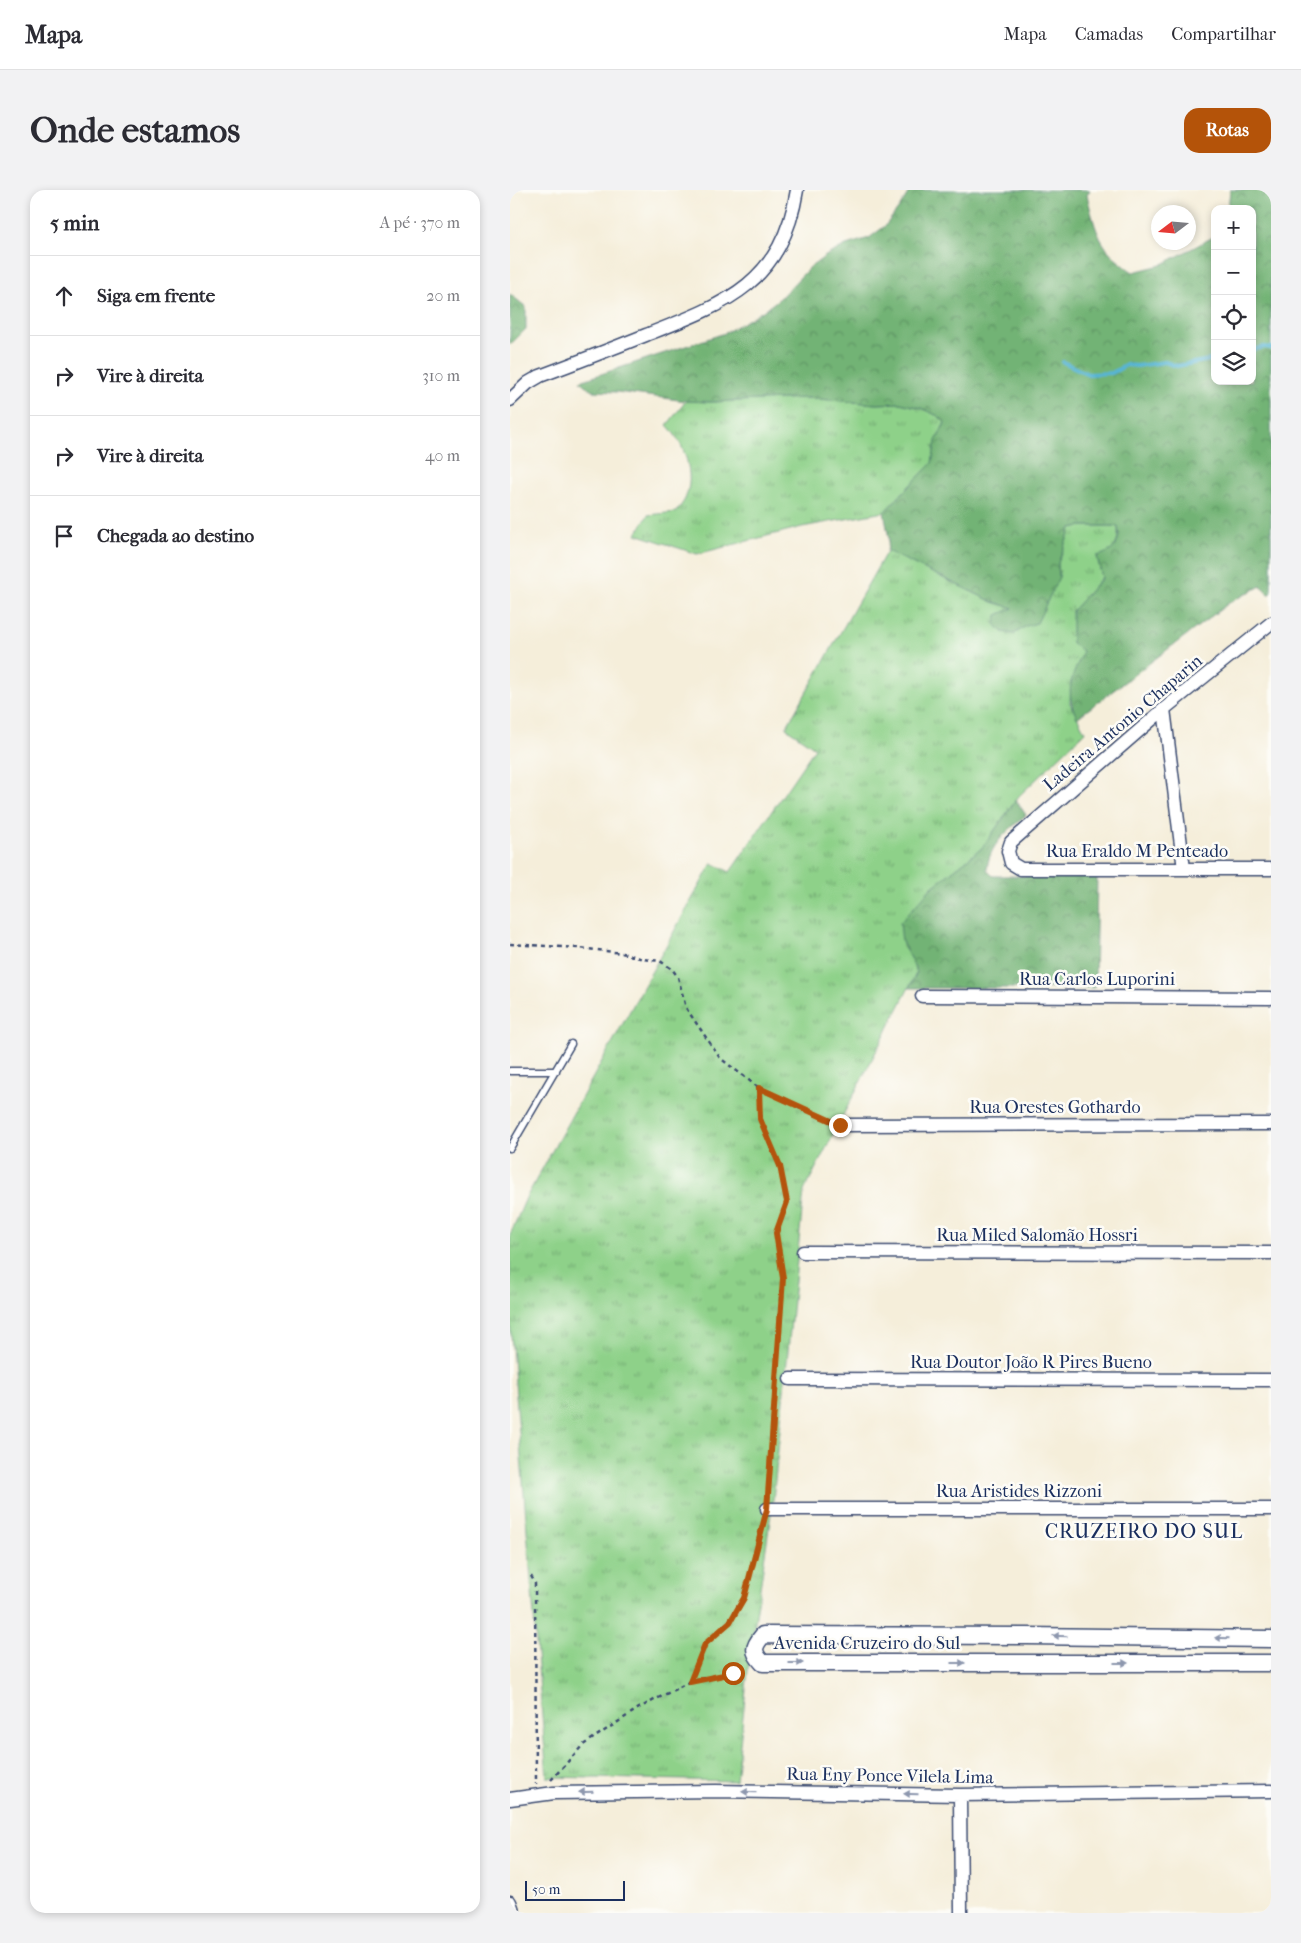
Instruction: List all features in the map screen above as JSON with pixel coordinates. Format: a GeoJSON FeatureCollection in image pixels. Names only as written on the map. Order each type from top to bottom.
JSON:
{"type":"FeatureCollection","features":[{"type":"Feature","properties":{"kind":"street"},"geometry":{"type":"LineString","coordinates":[[510,400],[528,383],[540,376],[705,312],[744,289],[764,267],[781,243],[789,226],[797,190]]}},
{"type":"Feature","properties":{"kind":"street","name":"Ladeira Antonio Chaparin"},"geometry":{"type":"LineString","coordinates":[[1009,858],[1008,851],[1011,842],[1164,709],[1271,623]]}},
{"type":"Feature","properties":{"kind":"street"},"geometry":{"type":"LineString","coordinates":[[1164,709],[1184,869]]}},
{"type":"Feature","properties":{"kind":"street","name":"Rua Eraldo M Penteado"},"geometry":{"type":"LineString","coordinates":[[1009,858],[1011,862],[1021,869],[1271,869]]}},
{"type":"Feature","properties":{"kind":"street","name":"Rua Carlos Luporini"},"geometry":{"type":"LineString","coordinates":[[922,996],[1271,998]]}},
{"type":"Feature","properties":{"kind":"street","name":"Rua Orestes Gothardo"},"geometry":{"type":"LineString","coordinates":[[840,1125],[1271,1124]]}},
{"type":"Feature","properties":{"kind":"street","name":"Rua Miled Salomão Hossri"},"geometry":{"type":"LineString","coordinates":[[803,1252],[1271,1253]]}},
{"type":"Feature","properties":{"kind":"street","name":"Rua Doutor João R Pires Bueno"},"geometry":{"type":"LineString","coordinates":[[790,1380],[1271,1380]]}},
{"type":"Feature","properties":{"kind":"street","name":"Rua Aristides Rizzoni"},"geometry":{"type":"LineString","coordinates":[[767,1509],[1271,1509]]}},
{"type":"Feature","properties":{"kind":"street","name":"Avenida Cruzeiro do Sul"},"geometry":{"type":"LineString","coordinates":[[1271,1639],[763,1635],[756,1643],[755,1650],[756,1656],[763,1663],[1271,1663]]}},
{"type":"Feature","properties":{"kind":"street"},"geometry":{"type":"LineString","coordinates":[[1027,1636],[1027,1663]]}},
{"type":"Feature","properties":{"kind":"street","name":"Rua Eny Ponce Vilela Lima"},"geometry":{"type":"LineString","coordinates":[[510,1799],[554,1793],[716,1791],[960,1795],[1271,1790]]}},
{"type":"Feature","properties":{"kind":"street"},"geometry":{"type":"LineString","coordinates":[[960,1795],[961,1913]]}},
{"type":"Feature","properties":{"kind":"street"},"geometry":{"type":"LineString","coordinates":[[510,1902],[514,1913]]}},
{"type":"Feature","properties":{"kind":"lane"},"geometry":{"type":"LineString","coordinates":[[510,1148],[571,1044]]}},
{"type":"Feature","properties":{"kind":"lane"},"geometry":{"type":"LineString","coordinates":[[510,1071],[556,1071]]}},
{"type":"Feature","properties":{"kind":"path"},"geometry":{"type":"LineString","coordinates":[[510,944],[580,948],[622,953],[644,960],[660,961],[672,969],[678,977],[686,1008],[720,1058],[759,1088],[840,1125]]}},
{"type":"Feature","properties":{"kind":"path"},"geometry":{"type":"LineString","coordinates":[[690,1682],[705,1644],[730,1622],[744,1598],[767,1509],[783,1278],[776,1233],[787,1202],[780,1166],[760,1119],[759,1088]]}},
{"type":"Feature","properties":{"kind":"path"},"geometry":{"type":"LineString","coordinates":[[531,1576],[535,1583],[536,1796]]}},
{"type":"Feature","properties":{"kind":"path"},"geometry":{"type":"LineString","coordinates":[[536,1796],[583,1745],[639,1708],[690,1682],[733,1673]]}},
{"type":"Feature","properties":{"kind":"green space"},"geometry":{"type":"Polygon","coordinates":[[[910,190],[1090,190],[1087,195],[1093,220],[1101,239],[1113,256],[1133,272],[1161,265],[1189,250],[1196,250],[1196,246],[1211,238],[1211,385],[1256,385],[1256,205],[1228,205],[1230,190],[1271,190],[1271,594],[1268,594],[1261,586],[1229,603],[1077,718],[1070,691],[1073,676],[1083,651],[1072,644],[1072,611],[1102,578],[1097,556],[1108,552],[1115,546],[1118,538],[1118,526],[1081,526],[1071,528],[1058,563],[1059,577],[1037,623],[1026,626],[1014,634],[1002,632],[995,624],[997,615],[1013,608],[993,602],[887,551],[889,539],[884,512],[932,463],[936,441],[945,423],[938,416],[921,408],[900,403],[876,404],[808,398],[711,402],[686,401],[617,392],[592,391],[580,381],[725,333],[763,311],[779,299],[809,268],[827,255],[846,245],[869,238],[885,226],[910,190]]]}},
{"type":"Feature","properties":{"kind":"green space"},"geometry":{"type":"Polygon","coordinates":[[[510,294],[526,307],[526,329],[510,345],[510,294]]]}},
{"type":"Feature","properties":{"kind":"green space"},"geometry":{"type":"Polygon","coordinates":[[[808,398],[876,404],[900,403],[921,408],[938,416],[945,422],[936,442],[932,463],[884,512],[802,527],[697,554],[636,534],[648,515],[676,512],[685,499],[688,489],[689,469],[679,441],[667,425],[686,401],[711,402],[808,398]]]}},
{"type":"Feature","properties":{"kind":"green space"},"geometry":{"type":"Polygon","coordinates":[[[1081,526],[1118,526],[1118,538],[1115,546],[1112,550],[1097,557],[1102,577],[1072,612],[1084,651],[1071,682],[1070,703],[1085,732],[1019,796],[982,848],[931,888],[902,942],[917,972],[804,1191],[773,1500],[748,1670],[736,1781],[547,1777],[510,1321],[510,1235],[526,1198],[712,863],[730,872],[815,748],[786,728],[887,551],[993,602],[1014,608],[1014,634],[1026,626],[1059,577],[1058,563],[1071,528],[1081,526]]]}},
{"type":"Feature","properties":{"kind":"green space"},"geometry":{"type":"Polygon","coordinates":[[[1016,800],[1026,815],[995,845],[987,870],[993,876],[1097,876],[1095,988],[909,988],[917,972],[902,942],[900,923],[931,888],[982,848],[1016,800]]]}},
{"type":"Feature","properties":{"kind":"waterway"},"geometry":{"type":"LineString","coordinates":[[1256,349],[1271,348]]}},
{"type":"Feature","properties":{"kind":"waterway"},"geometry":{"type":"LineString","coordinates":[[1063,362],[1088,374],[1112,373],[1126,365],[1137,366],[1165,362],[1177,366],[1211,360]]}},
{"type":"Feature","properties":{"kind":"district","name":"CRUZEIRO DO SUL"},"geometry":{"type":"Point","coordinates":[1144,1531]}},
{"type":"Feature","properties":{"kind":"route"},"geometry":{"type":"LineString","coordinates":[[733,1673],[690,1682],[705,1644],[730,1622],[744,1598],[767,1509],[783,1278],[776,1233],[787,1202],[780,1166],[760,1119],[759,1088],[840,1125]]}}]}
